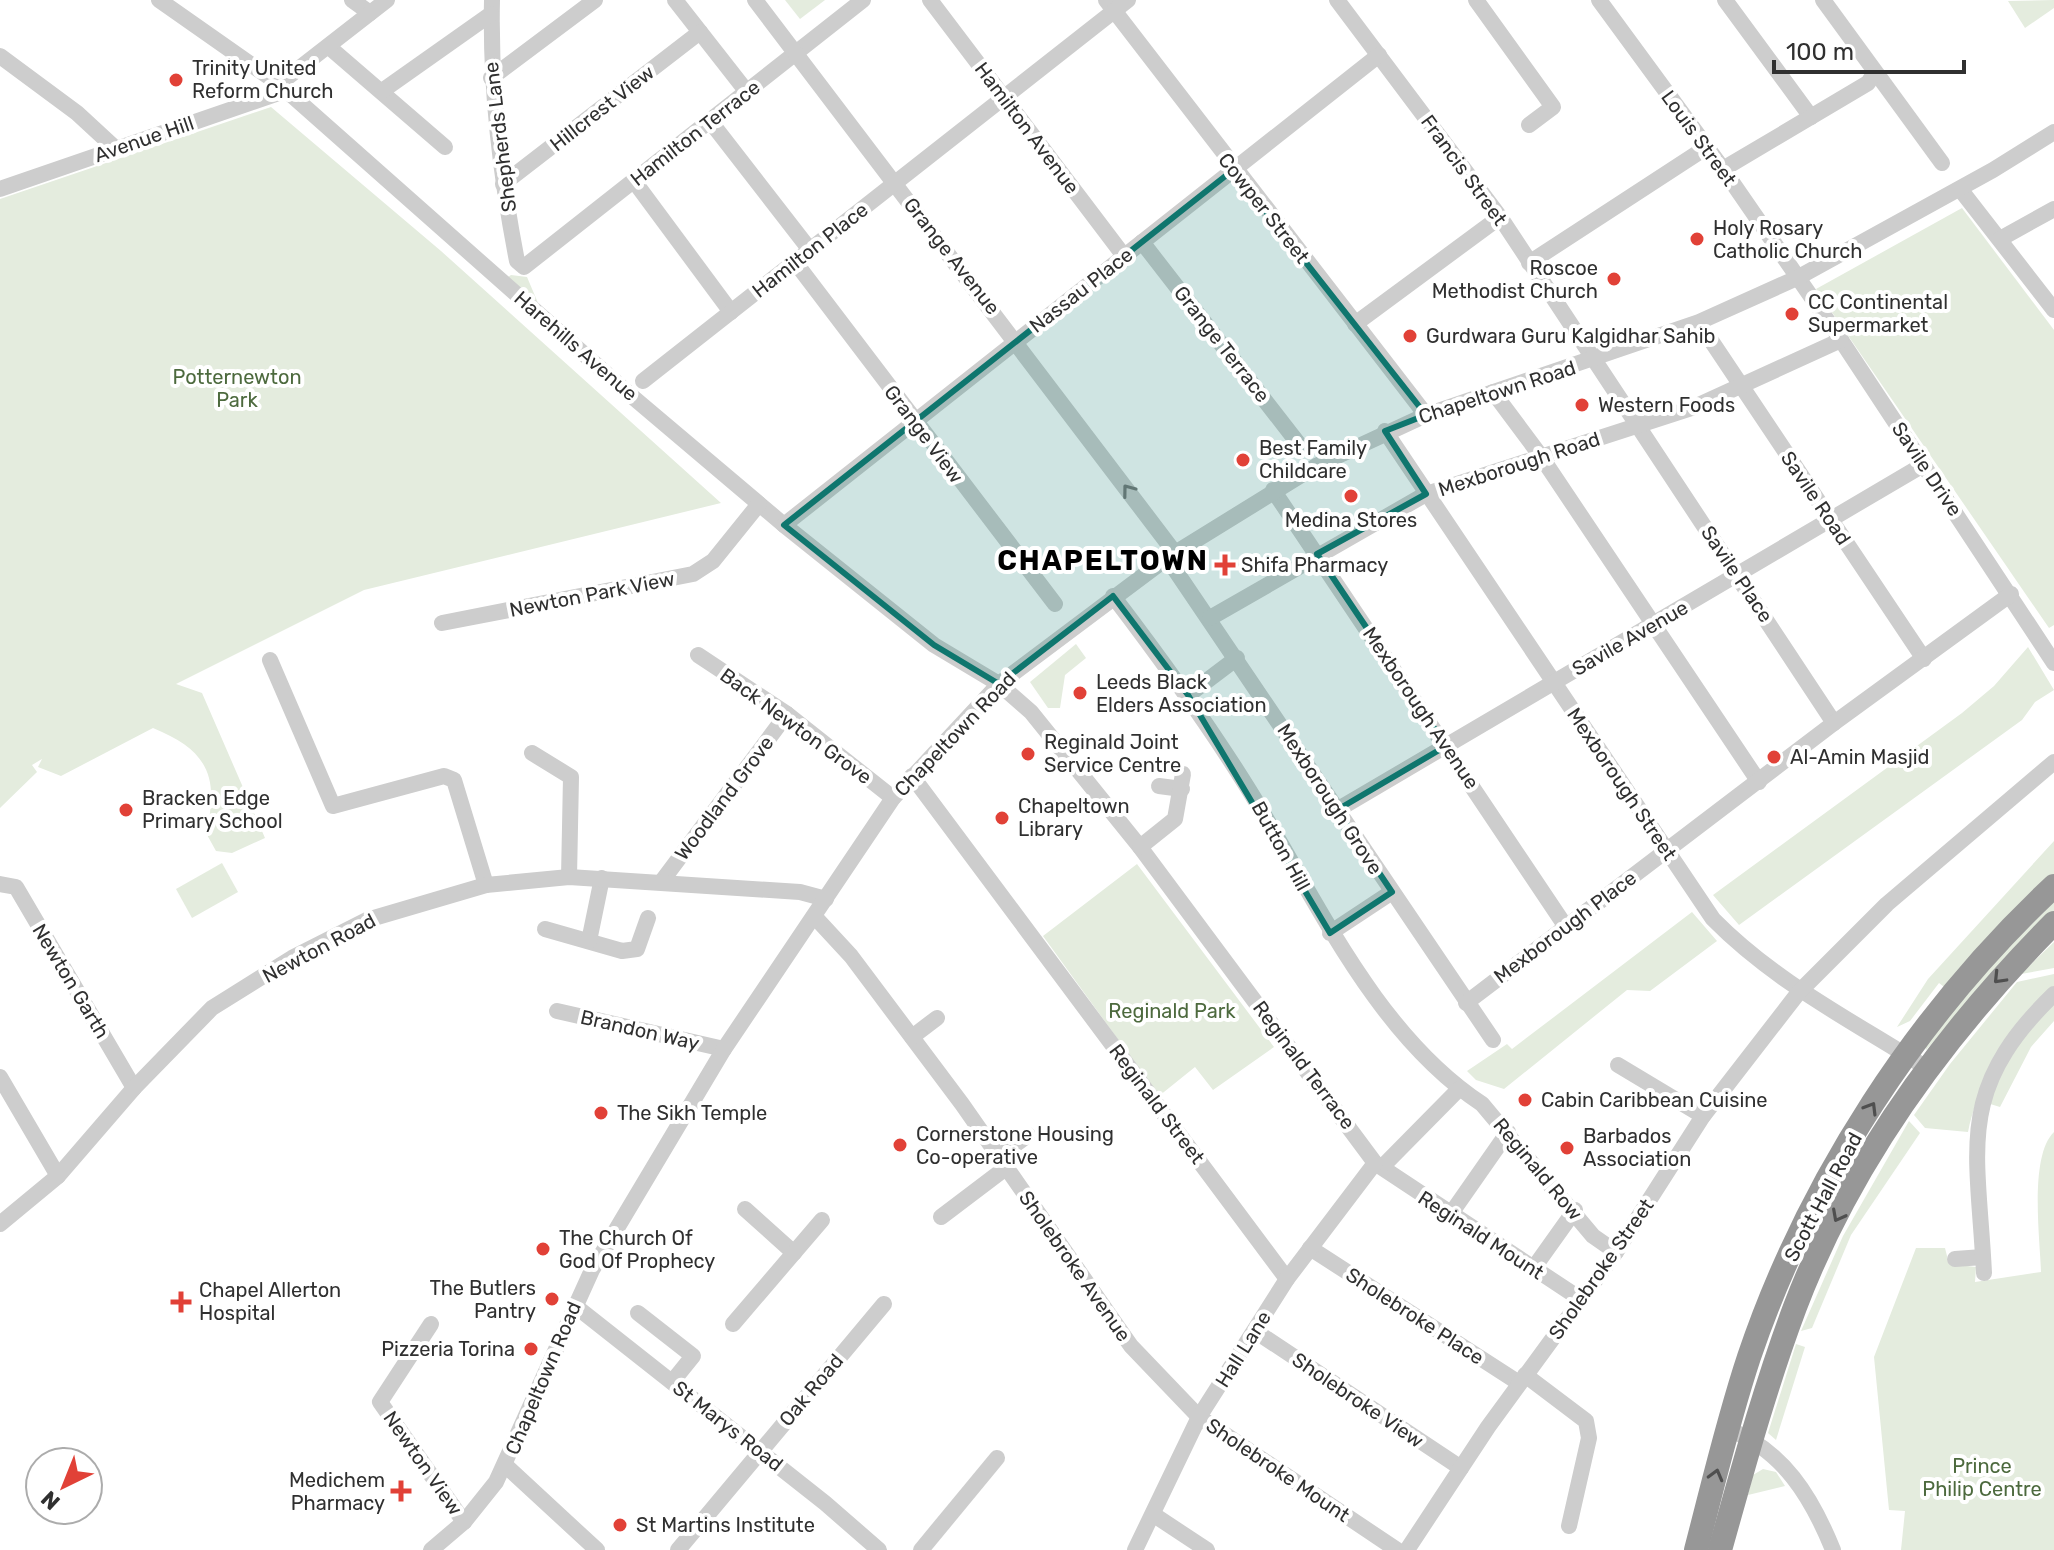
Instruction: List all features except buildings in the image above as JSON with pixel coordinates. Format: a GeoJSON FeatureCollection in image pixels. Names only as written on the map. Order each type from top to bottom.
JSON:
{"type":"FeatureCollection","features":[{"type":"Feature","properties":{"kind":"highway","name":"Scott Hall Road"},"geometry":{"type":"LineString","coordinates":[[1720,1550],[1750,1355],[1830,1176],[1906,1055],[1988,954],[2051,890]]}},
{"type":"Feature","properties":{"kind":"highway","name":"Scott Hall Road"},"geometry":{"type":"LineString","coordinates":[[1696,1550],[1739,1433],[1795,1306],[1821,1248],[1876,1145],[1928,1069],[1991,986],[2054,923]]}},
{"type":"Feature","properties":{"kind":"street","name":"Harehills Avenue"},"geometry":{"type":"LineString","coordinates":[[159,0],[279,84],[784,525],[934,645],[999,684]]}},
{"type":"Feature","properties":{"kind":"street"},"geometry":{"type":"LineString","coordinates":[[352,0],[370,13]]}},
{"type":"Feature","properties":{"kind":"street"},"geometry":{"type":"LineString","coordinates":[[279,84],[387,0]]}},
{"type":"Feature","properties":{"kind":"street"},"geometry":{"type":"LineString","coordinates":[[491,78],[595,0]]}},
{"type":"Feature","properties":{"kind":"street"},"geometry":{"type":"LineString","coordinates":[[675,0],[747,92]]}},
{"type":"Feature","properties":{"kind":"street","name":"Grange Avenue"},"geometry":{"type":"LineString","coordinates":[[755,0],[1017,341],[1171,555]]}},
{"type":"Feature","properties":{"kind":"street","name":"Hamilton Terrace"},"geometry":{"type":"LineString","coordinates":[[527,265],[863,0]]}},
{"type":"Feature","properties":{"kind":"street","name":"Hamilton Avenue"},"geometry":{"type":"LineString","coordinates":[[930,0],[1124,256]]}},
{"type":"Feature","properties":{"kind":"street","name":"Francis Street"},"geometry":{"type":"LineString","coordinates":[[1337,0],[1500,217],[1637,426]]}},
{"type":"Feature","properties":{"kind":"street"},"geometry":{"type":"LineString","coordinates":[[1476,0],[1553,107],[1529,125]]}},
{"type":"Feature","properties":{"kind":"street","name":"Louis Street"},"geometry":{"type":"LineString","coordinates":[[1599,0],[1723,169],[1797,278]]}},
{"type":"Feature","properties":{"kind":"street"},"geometry":{"type":"LineString","coordinates":[[1725,0],[1811,117]]}},
{"type":"Feature","properties":{"kind":"street"},"geometry":{"type":"LineString","coordinates":[[1823,0],[1942,163]]}},
{"type":"Feature","properties":{"kind":"street","name":"Hamilton Place"},"geometry":{"type":"LineString","coordinates":[[643,381],[1003,98],[1116,4]]}},
{"type":"Feature","properties":{"kind":"street","name":"Cowper Street"},"geometry":{"type":"LineString","coordinates":[[1116,4],[1233,170],[1426,415]]}},
{"type":"Feature","properties":{"kind":"street"},"geometry":{"type":"LineString","coordinates":[[382,91],[492,7]]}},
{"type":"Feature","properties":{"kind":"street","name":"Shepherds Lane"},"geometry":{"type":"LineString","coordinates":[[492,7],[491,78],[503,184],[517,261],[521,267],[527,265]]}},
{"type":"Feature","properties":{"kind":"street","name":"Hillcrest View"},"geometry":{"type":"LineString","coordinates":[[503,184],[700,32]]}},
{"type":"Feature","properties":{"kind":"street"},"geometry":{"type":"LineString","coordinates":[[329,47],[445,147]]}},
{"type":"Feature","properties":{"kind":"street","name":"Nassau Place"},"geometry":{"type":"LineString","coordinates":[[784,525],[1379,55]]}},
{"type":"Feature","properties":{"kind":"street"},"geometry":{"type":"LineString","coordinates":[[0,56],[77,113],[116,149]]}},
{"type":"Feature","properties":{"kind":"street"},"geometry":{"type":"LineString","coordinates":[[1723,169],[1868,83],[1875,72]]}},
{"type":"Feature","properties":{"kind":"street","name":"Avenue Hill"},"geometry":{"type":"LineString","coordinates":[[0,189],[279,93],[279,84]]}},
{"type":"Feature","properties":{"kind":"street"},"geometry":{"type":"LineString","coordinates":[[710,121],[810,250]]}},
{"type":"Feature","properties":{"kind":"street","name":"Chapeltown Road"},"geometry":{"type":"LineString","coordinates":[[431,1550],[464,1522],[505,1465],[574,1305],[615,1225],[724,1049],[893,798],[999,684],[1171,555],[1273,490],[1385,431],[1493,392],[1704,329],[1960,189],[2054,132]]}},
{"type":"Feature","properties":{"kind":"street"},"geometry":{"type":"LineString","coordinates":[[1529,263],[1707,147]]}},
{"type":"Feature","properties":{"kind":"street"},"geometry":{"type":"LineString","coordinates":[[634,181],[731,312]]}},
{"type":"Feature","properties":{"kind":"street"},"geometry":{"type":"LineString","coordinates":[[1960,189],[2054,310]]}},
{"type":"Feature","properties":{"kind":"street"},"geometry":{"type":"LineString","coordinates":[[2000,239],[2053,211]]}},
{"type":"Feature","properties":{"kind":"street"},"geometry":{"type":"LineString","coordinates":[[1355,324],[1500,217]]}},
{"type":"Feature","properties":{"kind":"street","name":"Grange Terrace"},"geometry":{"type":"LineString","coordinates":[[1142,242],[1301,447]]}},
{"type":"Feature","properties":{"kind":"street","name":"Grange View"},"geometry":{"type":"LineString","coordinates":[[795,262],[1055,604]]}},
{"type":"Feature","properties":{"kind":"street","name":"Savile Drive"},"geometry":{"type":"LineString","coordinates":[[1797,278],[2011,594],[2054,663]]}},
{"type":"Feature","properties":{"kind":"street","name":"Savile Road"},"geometry":{"type":"LineString","coordinates":[[1704,329],[1924,659]]}},
{"type":"Feature","properties":{"kind":"street","name":"Mexborough Road"},"geometry":{"type":"LineString","coordinates":[[1210,618],[1426,494],[1637,426],[1741,387],[1841,340]]}},
{"type":"Feature","properties":{"kind":"street"},"geometry":{"type":"LineString","coordinates":[[1493,392],[1540,455],[1759,782]]}},
{"type":"Feature","properties":{"kind":"street","name":"Savile Place"},"geometry":{"type":"LineString","coordinates":[[1637,426],[1834,723]]}},
{"type":"Feature","properties":{"kind":"street","name":"Mexborough Street"},"geometry":{"type":"LineString","coordinates":[[1385,431],[1713,919],[1743,949],[1799,992],[1928,1069]]}},
{"type":"Feature","properties":{"kind":"street","name":"Savile Avenue"},"geometry":{"type":"LineString","coordinates":[[1337,810],[1923,465]]}},
{"type":"Feature","properties":{"kind":"street","name":"Mexborough Avenue"},"geometry":{"type":"LineString","coordinates":[[1273,490],[1566,927]]}},
{"type":"Feature","properties":{"kind":"street","name":"Newton Park View"},"geometry":{"type":"LineString","coordinates":[[442,623],[693,574],[713,561],[759,504]]}},
{"type":"Feature","properties":{"kind":"street","name":"Mexborough Grove"},"geometry":{"type":"LineString","coordinates":[[1171,555],[1337,810],[1493,1040]]}},
{"type":"Feature","properties":{"kind":"street","name":"Mexborough Place"},"geometry":{"type":"LineString","coordinates":[[1466,1003],[1834,723],[2011,594]]}},
{"type":"Feature","properties":{"kind":"street","name":"Button Hill"},"geometry":{"type":"LineString","coordinates":[[1113,596],[1188,695],[1250,792],[1330,933],[1411,1041],[1459,1089]]}},
{"type":"Feature","properties":{"kind":"street","name":"Back Newton Grove"},"geometry":{"type":"LineString","coordinates":[[698,655],[787,714],[893,798]]}},
{"type":"Feature","properties":{"kind":"street"},"geometry":{"type":"LineString","coordinates":[[1188,695],[1237,658]]}},
{"type":"Feature","properties":{"kind":"street"},"geometry":{"type":"LineString","coordinates":[[270,660],[333,806],[444,776],[454,780],[486,885]]}},
{"type":"Feature","properties":{"kind":"street","name":"Reginald Terrace"},"geometry":{"type":"LineString","coordinates":[[999,684],[1037,719],[1140,847],[1381,1165]]}},
{"type":"Feature","properties":{"kind":"street","name":"Woodland Grove"},"geometry":{"type":"LineString","coordinates":[[662,881],[787,714]]}},
{"type":"Feature","properties":{"kind":"street"},"geometry":{"type":"LineString","coordinates":[[532,753],[571,777],[569,877]]}},
{"type":"Feature","properties":{"kind":"street"},"geometry":{"type":"LineString","coordinates":[[1799,992],[1887,904],[2054,762]]}},
{"type":"Feature","properties":{"kind":"street","name":"Reginald Street"},"geometry":{"type":"LineString","coordinates":[[912,776],[1287,1279]]}},
{"type":"Feature","properties":{"kind":"street"},"geometry":{"type":"LineString","coordinates":[[1140,847],[1175,819],[1182,782],[1159,786]]}},
{"type":"Feature","properties":{"kind":"street","name":"Newton Road"},"geometry":{"type":"LineString","coordinates":[[0,1224],[58,1176],[134,1088],[212,1008],[292,958],[367,920],[486,885],[569,877],[800,892],[826,899]]}},
{"type":"Feature","properties":{"kind":"street"},"geometry":{"type":"LineString","coordinates":[[589,941],[602,878]]}},
{"type":"Feature","properties":{"kind":"street","name":"Newton Garth"},"geometry":{"type":"LineString","coordinates":[[0,884],[16,887],[134,1088]]}},
{"type":"Feature","properties":{"kind":"street"},"geometry":{"type":"LineString","coordinates":[[1330,933],[1392,892]]}},
{"type":"Feature","properties":{"kind":"street","name":"Sholebroke Avenue"},"geometry":{"type":"LineString","coordinates":[[814,916],[851,956],[912,1037],[1004,1162],[1131,1346],[1199,1417]]}},
{"type":"Feature","properties":{"kind":"street"},"geometry":{"type":"LineString","coordinates":[[545,929],[622,951],[637,949],[648,918]]}},
{"type":"Feature","properties":{"kind":"street","name":"Sholebroke Street"},"geometry":{"type":"LineString","coordinates":[[1407,1550],[1522,1379],[1616,1252],[1703,1116],[1799,992]]}},
{"type":"Feature","properties":{"kind":"street"},"geometry":{"type":"LineString","coordinates":[[1955,1259],[1983,1265],[1975,1135],[1981,1104],[2007,1050],[2054,994]]}},
{"type":"Feature","properties":{"kind":"street","name":"Brandon Way"},"geometry":{"type":"LineString","coordinates":[[557,1011],[724,1049]]}},
{"type":"Feature","properties":{"kind":"street"},"geometry":{"type":"LineString","coordinates":[[912,1037],[937,1018]]}},
{"type":"Feature","properties":{"kind":"street"},"geometry":{"type":"LineString","coordinates":[[1618,1065],[1703,1116]]}},
{"type":"Feature","properties":{"kind":"street"},"geometry":{"type":"LineString","coordinates":[[0,1077],[58,1176]]}},
{"type":"Feature","properties":{"kind":"street","name":"Hall Lane"},"geometry":{"type":"LineString","coordinates":[[1135,1550],[1199,1417],[1287,1279],[1381,1165],[1459,1089]]}},
{"type":"Feature","properties":{"kind":"street","name":"Reginald Row"},"geometry":{"type":"LineString","coordinates":[[1459,1089],[1482,1104],[1575,1210],[1593,1236],[1616,1252]]}},
{"type":"Feature","properties":{"kind":"street"},"geometry":{"type":"LineString","coordinates":[[1450,1215],[1508,1132]]}},
{"type":"Feature","properties":{"kind":"street"},"geometry":{"type":"LineString","coordinates":[[941,1217],[1004,1162],[1028,1135]]}},
{"type":"Feature","properties":{"kind":"street","name":"Reginald Mount"},"geometry":{"type":"LineString","coordinates":[[1381,1165],[1450,1215],[1582,1300]]}},
{"type":"Feature","properties":{"kind":"street"},"geometry":{"type":"LineString","coordinates":[[745,1209],[794,1253]]}},
{"type":"Feature","properties":{"kind":"street"},"geometry":{"type":"LineString","coordinates":[[1533,1269],[1575,1210]]}},
{"type":"Feature","properties":{"kind":"street"},"geometry":{"type":"LineString","coordinates":[[733,1324],[822,1220]]}},
{"type":"Feature","properties":{"kind":"street","name":"Sholebroke Place"},"geometry":{"type":"LineString","coordinates":[[1310,1248],[1586,1421],[1589,1438],[1569,1526]]}},
{"type":"Feature","properties":{"kind":"street","name":"Oak Road"},"geometry":{"type":"LineString","coordinates":[[678,1550],[884,1304]]}},
{"type":"Feature","properties":{"kind":"street","name":"St Marys Road"},"geometry":{"type":"LineString","coordinates":[[574,1305],[760,1451],[879,1550]]}},
{"type":"Feature","properties":{"kind":"street"},"geometry":{"type":"LineString","coordinates":[[638,1313],[693,1356],[672,1382]]}},
{"type":"Feature","properties":{"kind":"street","name":"Newton View"},"geometry":{"type":"LineString","coordinates":[[431,1324],[380,1402],[464,1522]]}},
{"type":"Feature","properties":{"kind":"street","name":"Sholebroke View"},"geometry":{"type":"LineString","coordinates":[[1255,1331],[1461,1468]]}},
{"type":"Feature","properties":{"kind":"street","name":"Sholebroke Mount"},"geometry":{"type":"LineString","coordinates":[[1199,1417],[1397,1550]]}},
{"type":"Feature","properties":{"kind":"street"},"geometry":{"type":"LineString","coordinates":[[1739,1433],[1784,1465],[1816,1508],[1833,1550]]}},
{"type":"Feature","properties":{"kind":"street"},"geometry":{"type":"LineString","coordinates":[[921,1550],[997,1458]]}},
{"type":"Feature","properties":{"kind":"street"},"geometry":{"type":"LineString","coordinates":[[505,1465],[597,1550]]}},
{"type":"Feature","properties":{"kind":"street"},"geometry":{"type":"LineString","coordinates":[[1154,1515],[1207,1550]]}},
{"type":"Feature","properties":{"kind":"highlighted area"},"geometry":{"type":"Polygon","coordinates":[[[1233,170],[1426,415],[1385,431],[1426,494],[1317,554],[1446,746],[1337,810],[1392,892],[1330,933],[1188,695],[1113,596],[999,684],[934,645],[784,525],[1233,170]]]}},
{"type":"Feature","properties":{"kind":"green space"},"geometry":{"type":"Polygon","coordinates":[[[785,0],[825,0],[800,19],[785,0]]]}},
{"type":"Feature","properties":{"kind":"green space"},"geometry":{"type":"Polygon","coordinates":[[[2054,0],[2054,8],[2025,28],[2008,1],[2054,0]]]}},
{"type":"Feature","properties":{"kind":"green space","name":"Potternewton Park"},"geometry":{"type":"Polygon","coordinates":[[[271,107],[441,251],[721,503],[364,590],[176,684],[202,693],[265,838],[232,853],[216,851],[206,833],[211,796],[205,767],[186,746],[153,728],[61,776],[38,767],[42,759],[32,765],[37,772],[0,808],[0,199],[271,107]]]}},
{"type":"Feature","properties":{"kind":"green space"},"geometry":{"type":"Polygon","coordinates":[[[1962,208],[2054,330],[2054,625],[2049,628],[1816,289],[1962,208]]]}},
{"type":"Feature","properties":{"kind":"green space"},"geometry":{"type":"Polygon","coordinates":[[[508,277],[527,277],[538,303],[508,277]]]}},
{"type":"Feature","properties":{"kind":"green space"},"geometry":{"type":"Polygon","coordinates":[[[1076,644],[1086,658],[1065,675],[1060,708],[1048,708],[1030,682],[1076,644]]]}},
{"type":"Feature","properties":{"kind":"green space"},"geometry":{"type":"Polygon","coordinates":[[[2028,647],[2054,690],[2035,702],[2022,720],[1739,925],[1713,895],[1962,713],[1994,686],[2028,647]]]}},
{"type":"Feature","properties":{"kind":"green space"},"geometry":{"type":"Polygon","coordinates":[[[2054,841],[2054,878],[1948,990],[1939,983],[1910,1021],[1897,1027],[1928,979],[2054,841]]]}},
{"type":"Feature","properties":{"kind":"green space"},"geometry":{"type":"Polygon","coordinates":[[[222,863],[238,892],[192,918],[176,889],[222,863]]]}},
{"type":"Feature","properties":{"kind":"green space","name":"Reginald Park"},"geometry":{"type":"Polygon","coordinates":[[[1137,864],[1274,1047],[1213,1090],[1195,1067],[1159,1096],[1043,936],[1137,864]]]}},
{"type":"Feature","properties":{"kind":"green space"},"geometry":{"type":"Polygon","coordinates":[[[2054,902],[2054,912],[1926,1050],[1925,1047],[1983,973],[2054,902]]]}},
{"type":"Feature","properties":{"kind":"green space"},"geometry":{"type":"Polygon","coordinates":[[[1692,912],[1717,941],[1650,991],[1627,990],[1504,1089],[1476,1080],[1467,1071],[1507,1044],[1512,1049],[1692,912]]]}},
{"type":"Feature","properties":{"kind":"green space"},"geometry":{"type":"Polygon","coordinates":[[[2054,942],[2054,968],[2021,974],[2054,942]]]}},
{"type":"Feature","properties":{"kind":"green space"},"geometry":{"type":"Polygon","coordinates":[[[2054,974],[2054,986],[2012,1034],[1989,1072],[1968,1132],[1925,1128],[1914,1115],[1950,1064],[2017,982],[2054,974]]]}},
{"type":"Feature","properties":{"kind":"green space"},"geometry":{"type":"Polygon","coordinates":[[[2054,1001],[2054,1021],[2031,1047],[2000,1107],[1987,1103],[2012,1051],[2054,1001]]]}},
{"type":"Feature","properties":{"kind":"green space"},"geometry":{"type":"Polygon","coordinates":[[[1909,1121],[1920,1133],[1851,1235],[1812,1328],[1801,1331],[1843,1236],[1909,1121]]]}},
{"type":"Feature","properties":{"kind":"green space","name":"Prince Philip Centre"},"geometry":{"type":"Polygon","coordinates":[[[2054,1132],[2054,1550],[1901,1550],[1905,1511],[1889,1510],[1874,1357],[1916,1248],[1945,1248],[1949,1264],[1976,1267],[1975,1282],[2041,1272],[2039,1178],[2041,1159],[2054,1132]]]}},
{"type":"Feature","properties":{"kind":"green space"},"geometry":{"type":"Polygon","coordinates":[[[1796,1344],[1805,1347],[1776,1440],[1768,1433],[1796,1344]]]}},
{"type":"Feature","properties":{"kind":"green space"},"geometry":{"type":"Polygon","coordinates":[[[1763,1469],[1776,1472],[1785,1486],[1748,1495],[1753,1475],[1763,1469]]]}},
{"type":"Feature","properties":{"kind":"place","name":"Trinity United Reform Church"},"geometry":{"type":"Point","coordinates":[176,80]}},
{"type":"Feature","properties":{"kind":"place","name":"Holy Rosary Catholic Church"},"geometry":{"type":"Point","coordinates":[1697,239]}},
{"type":"Feature","properties":{"kind":"place","name":"Roscoe Methodist Church"},"geometry":{"type":"Point","coordinates":[1614,279]}},
{"type":"Feature","properties":{"kind":"place","name":"CC Continental Supermarket"},"geometry":{"type":"Point","coordinates":[1792,314]}},
{"type":"Feature","properties":{"kind":"place","name":"Gurdwara Guru Kalgidhar Sahib"},"geometry":{"type":"Point","coordinates":[1410,336]}},
{"type":"Feature","properties":{"kind":"place","name":"Western Foods"},"geometry":{"type":"Point","coordinates":[1582,405]}},
{"type":"Feature","properties":{"kind":"place","name":"Best Family Childcare"},"geometry":{"type":"Point","coordinates":[1243,460]}},
{"type":"Feature","properties":{"kind":"place","name":"Medina Stores"},"geometry":{"type":"Point","coordinates":[1351,496]}},
{"type":"Feature","properties":{"kind":"place","name":"Shifa Pharmacy"},"geometry":{"type":"Point","coordinates":[1225,565]}},
{"type":"Feature","properties":{"kind":"place","name":"Leeds Black Elders Association"},"geometry":{"type":"Point","coordinates":[1080,693]}},
{"type":"Feature","properties":{"kind":"place","name":"Reginald Joint Service Centre"},"geometry":{"type":"Point","coordinates":[1028,754]}},
{"type":"Feature","properties":{"kind":"place","name":"Al-Amin Masjid"},"geometry":{"type":"Point","coordinates":[1774,757]}},
{"type":"Feature","properties":{"kind":"place","name":"Bracken Edge Primary School"},"geometry":{"type":"Point","coordinates":[126,810]}},
{"type":"Feature","properties":{"kind":"place","name":"Chapeltown Library"},"geometry":{"type":"Point","coordinates":[1002,818]}},
{"type":"Feature","properties":{"kind":"place","name":"Cabin Caribbean Cuisine"},"geometry":{"type":"Point","coordinates":[1525,1100]}},
{"type":"Feature","properties":{"kind":"place","name":"The Sikh Temple"},"geometry":{"type":"Point","coordinates":[601,1113]}},
{"type":"Feature","properties":{"kind":"place","name":"Cornerstone Housing Co-operative"},"geometry":{"type":"Point","coordinates":[900,1145]}},
{"type":"Feature","properties":{"kind":"place","name":"Barbados Association"},"geometry":{"type":"Point","coordinates":[1567,1148]}},
{"type":"Feature","properties":{"kind":"place","name":"The Church Of God Of Prophecy"},"geometry":{"type":"Point","coordinates":[543,1249]}},
{"type":"Feature","properties":{"kind":"place","name":"The Butlers Pantry"},"geometry":{"type":"Point","coordinates":[552,1299]}},
{"type":"Feature","properties":{"kind":"place","name":"Chapel Allerton Hospital"},"geometry":{"type":"Point","coordinates":[181,1302]}},
{"type":"Feature","properties":{"kind":"place","name":"Pizzeria Torina"},"geometry":{"type":"Point","coordinates":[531,1349]}},
{"type":"Feature","properties":{"kind":"place","name":"Medichem Pharmacy"},"geometry":{"type":"Point","coordinates":[401,1491]}},
{"type":"Feature","properties":{"kind":"place","name":"St Martins Institute"},"geometry":{"type":"Point","coordinates":[620,1525]}},
{"type":"Feature","properties":{"kind":"district","name":"CHAPELTOWN"},"geometry":{"type":"Point","coordinates":[1103,560]}}]}
